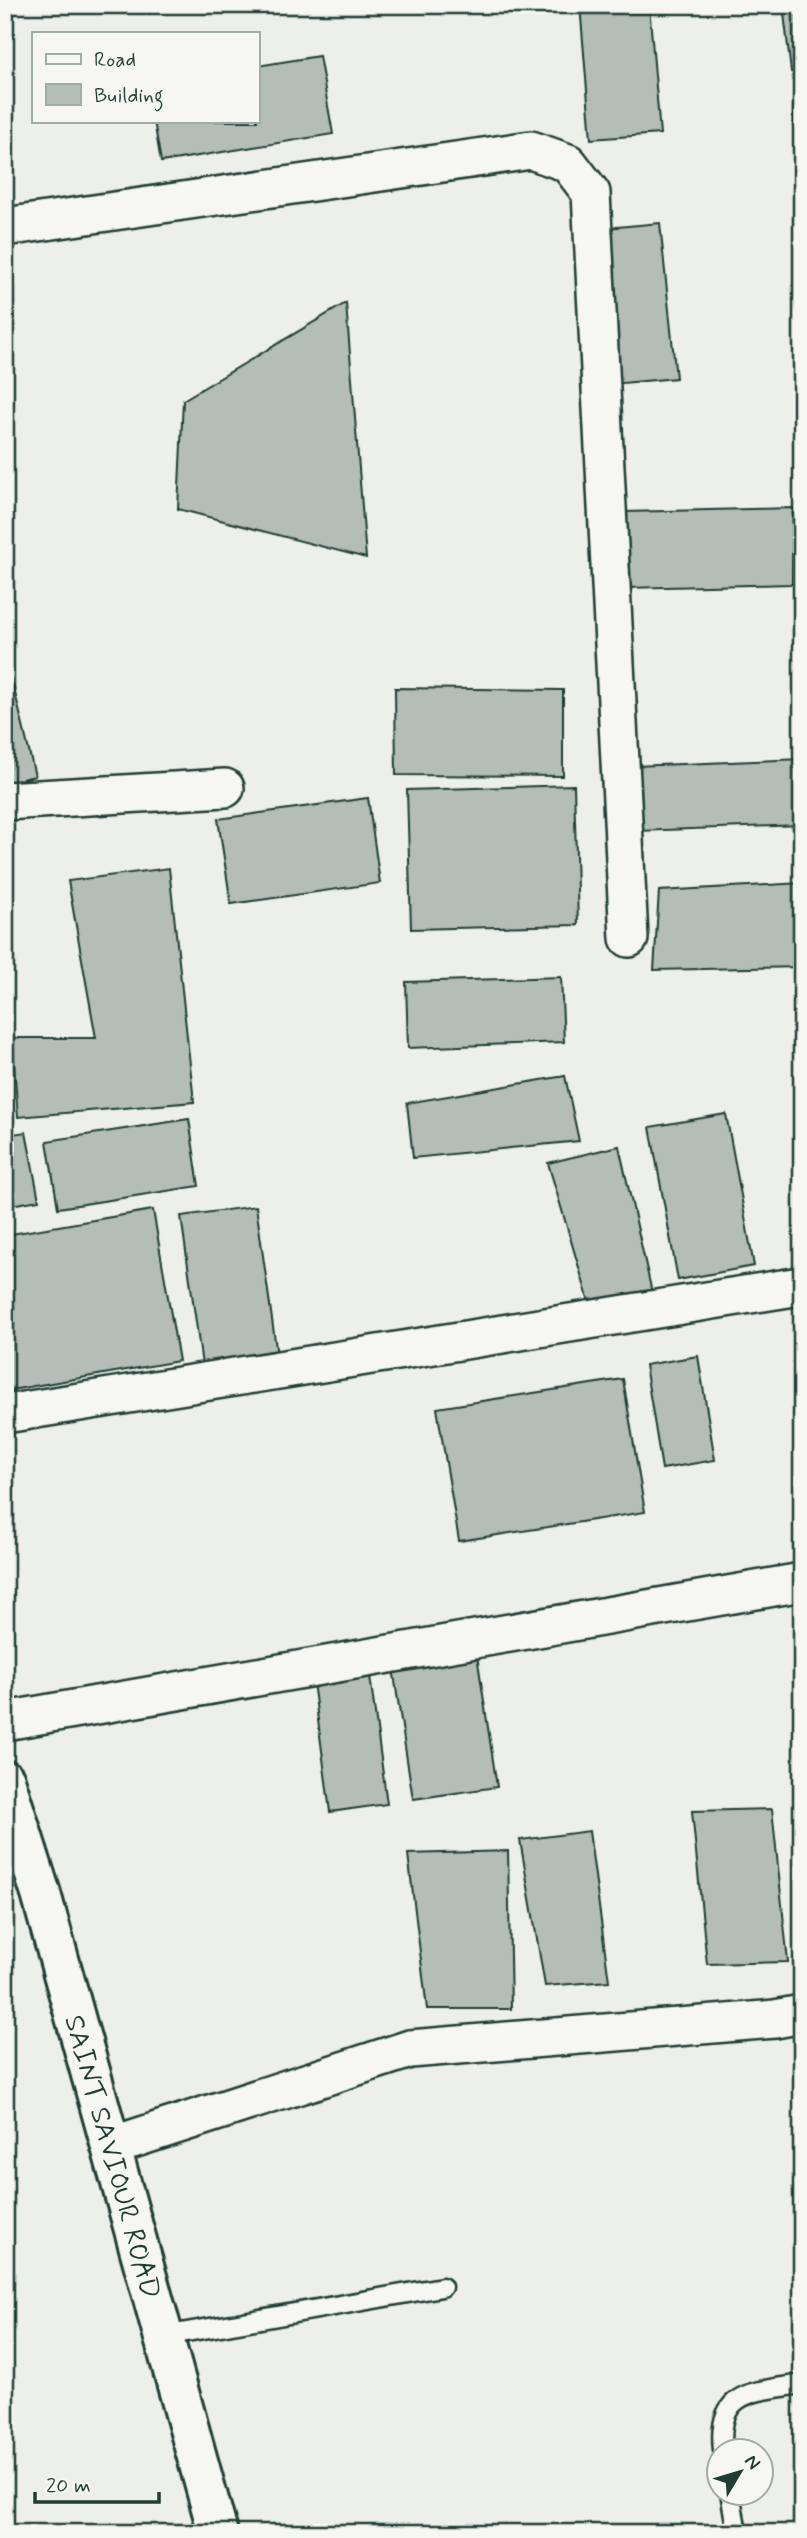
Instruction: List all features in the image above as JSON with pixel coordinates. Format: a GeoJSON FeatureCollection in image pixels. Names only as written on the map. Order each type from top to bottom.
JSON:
{"type":"FeatureCollection","features":[{"type":"Feature","properties":{"kind":"street"},"geometry":{"type":"LineString","coordinates":[[5,226],[531,150],[568,163],[591,193],[629,937]]}},
{"type":"Feature","properties":{"kind":"street"},"geometry":{"type":"LineString","coordinates":[[5,801],[225,788]]}},
{"type":"Feature","properties":{"kind":"street"},"geometry":{"type":"LineString","coordinates":[[5,1414],[794,1287]]}},
{"type":"Feature","properties":{"kind":"street"},"geometry":{"type":"LineString","coordinates":[[5,1721],[802,1582]]}},
{"type":"Feature","properties":{"kind":"street","name":"SAINT SAVIOUR ROAD"},"geometry":{"type":"LineString","coordinates":[[5,1780],[41,1894],[218,2533]]}},
{"type":"Feature","properties":{"kind":"street"},"geometry":{"type":"LineString","coordinates":[[111,2146],[410,2049],[775,2019],[802,2014]]}},
{"type":"Feature","properties":{"kind":"lane"},"geometry":{"type":"LineString","coordinates":[[164,2336],[442,2287]]}},
{"type":"Feature","properties":{"kind":"lane"},"geometry":{"type":"LineString","coordinates":[[721,2436],[725,2414],[735,2400],[748,2393],[802,2384]]}},
{"type":"Feature","properties":{"kind":"lane"},"geometry":{"type":"LineString","coordinates":[[732,2506],[737,2533]]}},
{"type":"Feature","properties":{"kind":"building"},"geometry":{"type":"Polygon","coordinates":[[[580,5],[649,5],[660,134],[591,139],[580,5]]]}},
{"type":"Feature","properties":{"kind":"building"},"geometry":{"type":"Polygon","coordinates":[[[783,5],[802,5],[802,71],[791,72],[783,5]]]}},
{"type":"Feature","properties":{"kind":"building"},"geometry":{"type":"Polygon","coordinates":[[[319,56],[333,134],[161,162],[154,122],[259,122],[259,66],[319,56]]]}},
{"type":"Feature","properties":{"kind":"building"},"geometry":{"type":"Polygon","coordinates":[[[793,106],[802,106],[802,162],[797,163],[793,106]]]}},
{"type":"Feature","properties":{"kind":"building"},"geometry":{"type":"Polygon","coordinates":[[[660,223],[676,378],[612,384],[596,229],[660,223]]]}},
{"type":"Feature","properties":{"kind":"building"},"geometry":{"type":"Polygon","coordinates":[[[346,303],[366,558],[178,509],[183,400],[346,303]]]}},
{"type":"Feature","properties":{"kind":"building"},"geometry":{"type":"Polygon","coordinates":[[[793,508],[792,584],[624,588],[624,512],[793,508]]]}},
{"type":"Feature","properties":{"kind":"building"},"geometry":{"type":"Polygon","coordinates":[[[5,651],[35,776],[5,783],[5,651]]]}},
{"type":"Feature","properties":{"kind":"building"},"geometry":{"type":"Polygon","coordinates":[[[395,688],[563,690],[563,776],[396,775],[395,688]]]}},
{"type":"Feature","properties":{"kind":"building"},"geometry":{"type":"Polygon","coordinates":[[[802,759],[802,825],[638,831],[635,766],[802,759]]]}},
{"type":"Feature","properties":{"kind":"building"},"geometry":{"type":"Polygon","coordinates":[[[574,785],[578,925],[411,929],[407,790],[574,785]]]}},
{"type":"Feature","properties":{"kind":"building"},"geometry":{"type":"Polygon","coordinates":[[[368,798],[380,883],[231,904],[218,819],[368,798]]]}},
{"type":"Feature","properties":{"kind":"building"},"geometry":{"type":"Polygon","coordinates":[[[169,868],[194,1102],[18,1117],[12,1038],[96,1038],[68,881],[169,868]]]}},
{"type":"Feature","properties":{"kind":"building"},"geometry":{"type":"Polygon","coordinates":[[[802,883],[802,967],[654,970],[659,891],[802,883]]]}},
{"type":"Feature","properties":{"kind":"building"},"geometry":{"type":"Polygon","coordinates":[[[561,977],[564,1042],[408,1048],[406,982],[561,977]]]}},
{"type":"Feature","properties":{"kind":"building"},"geometry":{"type":"Polygon","coordinates":[[[565,1076],[579,1141],[413,1158],[407,1103],[565,1076]]]}},
{"type":"Feature","properties":{"kind":"building"},"geometry":{"type":"Polygon","coordinates":[[[726,1114],[754,1266],[678,1280],[650,1127],[726,1114]]]}},
{"type":"Feature","properties":{"kind":"building"},"geometry":{"type":"Polygon","coordinates":[[[189,1119],[199,1186],[58,1208],[47,1141],[189,1119]]]}},
{"type":"Feature","properties":{"kind":"building"},"geometry":{"type":"Polygon","coordinates":[[[26,1132],[39,1200],[5,1206],[5,1135],[26,1132]]]}},
{"type":"Feature","properties":{"kind":"building"},"geometry":{"type":"Polygon","coordinates":[[[619,1146],[653,1297],[593,1315],[548,1163],[619,1146]]]}},
{"type":"Feature","properties":{"kind":"building"},"geometry":{"type":"Polygon","coordinates":[[[256,1206],[277,1355],[202,1365],[181,1216],[256,1206]]]}},
{"type":"Feature","properties":{"kind":"building"},"geometry":{"type":"Polygon","coordinates":[[[153,1210],[179,1361],[5,1391],[5,1235],[153,1210]]]}},
{"type":"Feature","properties":{"kind":"building"},"geometry":{"type":"Polygon","coordinates":[[[698,1356],[715,1460],[662,1469],[645,1365],[698,1356]]]}},
{"type":"Feature","properties":{"kind":"building"},"geometry":{"type":"Polygon","coordinates":[[[623,1379],[645,1512],[459,1541],[437,1408],[623,1379]]]}},
{"type":"Feature","properties":{"kind":"building"},"geometry":{"type":"Polygon","coordinates":[[[475,1642],[497,1787],[413,1799],[391,1655],[475,1642]]]}},
{"type":"Feature","properties":{"kind":"building"},"geometry":{"type":"Polygon","coordinates":[[[370,1676],[387,1804],[330,1812],[313,1682],[370,1676]]]}},
{"type":"Feature","properties":{"kind":"building"},"geometry":{"type":"Polygon","coordinates":[[[772,1809],[788,1962],[707,1964],[692,1811],[772,1809]]]}},
{"type":"Feature","properties":{"kind":"building"},"geometry":{"type":"Polygon","coordinates":[[[589,1831],[609,1981],[545,1986],[520,1840],[589,1831]]]}},
{"type":"Feature","properties":{"kind":"building"},"geometry":{"type":"Polygon","coordinates":[[[508,1851],[511,2009],[427,2009],[408,1854],[508,1851]]]}}]}
